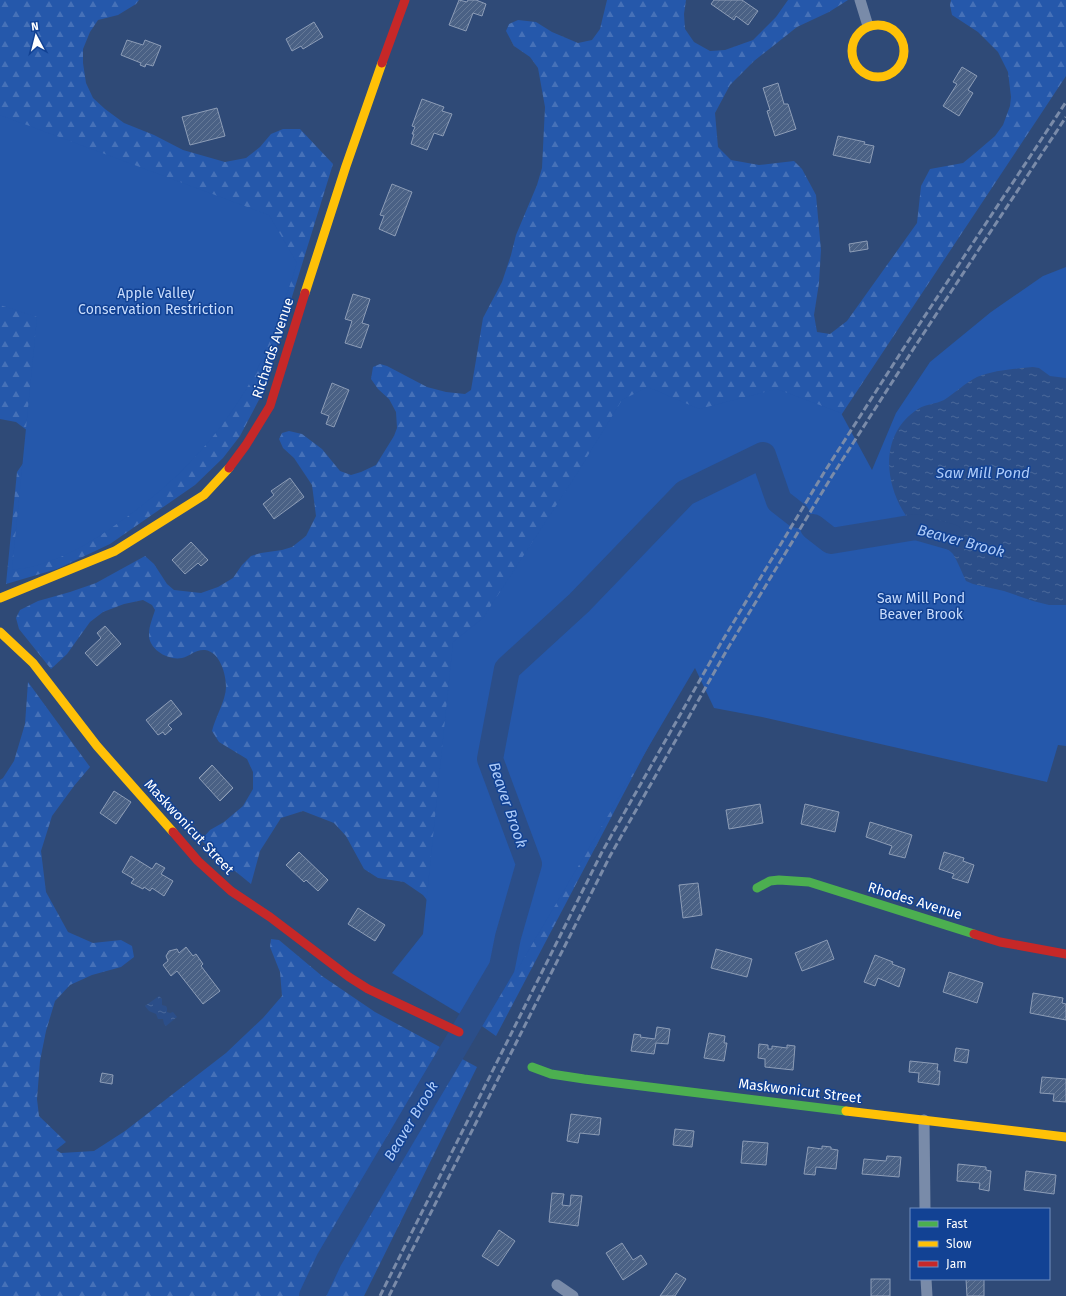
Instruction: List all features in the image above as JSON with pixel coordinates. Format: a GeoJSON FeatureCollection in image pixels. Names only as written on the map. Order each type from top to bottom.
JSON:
{"type":"FeatureCollection","features":[{"type":"Feature","properties":{"kind":"street","name":"Richards Avenue"},"geometry":{"type":"LineString","coordinates":[[0,598],[115,551],[204,495],[227,471],[246,444],[270,406],[346,166],[405,0]]}},
{"type":"Feature","properties":{"kind":"street"},"geometry":{"type":"LineString","coordinates":[[860,0],[868,26]]}},
{"type":"Feature","properties":{"kind":"street"},"geometry":{"type":"LineString","coordinates":[[882,25],[896,31],[902,39],[904,58],[900,66],[892,73],[884,77],[865,74],[859,70],[852,58],[852,44],[855,37],[868,26],[882,25]]}},
{"type":"Feature","properties":{"kind":"street","name":"Maskwonicut Street"},"geometry":{"type":"LineString","coordinates":[[0,632],[33,663],[97,746],[193,856],[231,891],[270,917],[349,977],[368,989],[459,1032]]}},
{"type":"Feature","properties":{"kind":"street","name":"Rhodes Avenue"},"geometry":{"type":"LineString","coordinates":[[757,888],[770,881],[793,880],[809,882],[1000,942],[1066,954]]}},
{"type":"Feature","properties":{"kind":"street","name":"Maskwonicut Street"},"geometry":{"type":"LineString","coordinates":[[532,1068],[551,1074],[584,1079],[1066,1136]]}},
{"type":"Feature","properties":{"kind":"street"},"geometry":{"type":"LineString","coordinates":[[924,1120],[925,1208]]}},
{"type":"Feature","properties":{"kind":"street"},"geometry":{"type":"LineString","coordinates":[[926,1280],[927,1296]]}},
{"type":"Feature","properties":{"kind":"street"},"geometry":{"type":"LineString","coordinates":[[557,1285],[574,1296]]}},
{"type":"Feature","properties":{"kind":"green space","name":"Apple Valley Conservation Restriction"},"geometry":{"type":"Polygon","coordinates":[[[0,0],[139,0],[136,4],[118,15],[98,20],[90,32],[83,49],[83,63],[86,83],[93,98],[105,109],[124,123],[154,135],[183,150],[225,162],[246,158],[260,147],[271,134],[283,129],[300,129],[333,164],[262,394],[240,436],[223,458],[195,485],[110,544],[57,569],[6,584],[17,472],[31,452],[32,434],[16,422],[0,419],[0,0]]]}},
{"type":"Feature","properties":{"kind":"green space"},"geometry":{"type":"Polygon","coordinates":[[[607,0],[686,0],[684,14],[685,29],[694,42],[710,51],[725,50],[753,40],[776,17],[788,0],[848,0],[829,12],[797,27],[754,61],[730,85],[715,113],[718,147],[731,160],[759,165],[794,161],[802,169],[816,195],[821,250],[819,283],[814,315],[817,332],[830,334],[847,321],[917,223],[921,186],[930,169],[963,163],[995,136],[1003,125],[1010,106],[1011,97],[1008,72],[998,52],[978,32],[952,15],[950,5],[951,0],[1066,0],[1066,76],[753,548],[496,1036],[435,993],[434,909],[423,895],[404,882],[378,878],[364,869],[346,836],[334,823],[303,811],[281,818],[260,851],[251,884],[201,840],[210,830],[224,822],[243,806],[253,789],[253,772],[247,759],[219,742],[212,731],[226,692],[225,676],[221,664],[215,655],[205,650],[182,658],[171,658],[160,653],[152,644],[149,634],[155,610],[152,605],[143,600],[124,604],[103,612],[90,622],[67,654],[51,669],[19,629],[16,618],[20,610],[38,601],[96,583],[145,556],[154,564],[167,584],[174,590],[201,593],[218,587],[233,578],[242,565],[251,556],[292,547],[306,536],[316,516],[312,485],[294,458],[283,448],[279,439],[282,433],[289,431],[302,434],[322,449],[340,471],[351,475],[376,465],[394,436],[397,428],[396,412],[389,399],[378,389],[371,379],[373,367],[380,364],[387,366],[427,387],[446,392],[465,394],[471,390],[483,318],[502,282],[516,235],[537,185],[542,168],[545,107],[538,68],[530,57],[514,46],[506,31],[509,24],[518,20],[536,22],[552,32],[578,43],[592,40],[600,29],[607,0]]]}},
{"type":"Feature","properties":{"kind":"green space","name":"Apple Valley Conservation Restriction"},"geometry":{"type":"Polygon","coordinates":[[[0,115],[269,215],[297,263],[272,337],[252,379],[224,423],[190,462],[152,497],[100,536],[52,560],[39,565],[12,570],[37,317],[0,305],[0,115]]]}},
{"type":"Feature","properties":{"kind":"green space","name":"Saw Mill Pond Beaver Brook"},"geometry":{"type":"Polygon","coordinates":[[[1066,267],[1066,746],[1058,745],[1047,782],[762,717],[714,708],[695,668],[517,970],[465,1017],[392,973],[423,934],[453,642],[483,618],[576,475],[622,400],[648,387],[699,409],[777,389],[841,413],[872,470],[896,413],[930,362],[991,312],[1043,276],[1066,267]]]}},
{"type":"Feature","properties":{"kind":"green space"},"geometry":{"type":"Polygon","coordinates":[[[28,682],[90,767],[52,816],[41,851],[46,892],[68,932],[93,943],[121,940],[132,946],[134,957],[121,967],[92,975],[70,985],[55,1001],[46,1031],[40,1061],[37,1099],[39,1116],[66,1142],[56,1150],[61,1153],[94,1151],[125,1131],[226,1053],[263,1018],[282,996],[280,972],[270,947],[271,939],[279,940],[322,976],[375,1012],[477,1067],[364,1296],[0,1296],[0,780],[3,778],[14,761],[25,724],[28,682]]]}},
{"type":"Feature","properties":{"kind":"water","name":"Saw Mill Pond"},"geometry":{"type":"Polygon","coordinates":[[[1033,367],[1039,368],[1050,376],[1066,378],[1066,605],[1049,605],[966,581],[953,554],[927,537],[905,515],[896,498],[889,470],[892,442],[906,419],[918,409],[944,400],[977,377],[997,371],[1033,367]]]}},
{"type":"Feature","properties":{"kind":"water"},"geometry":{"type":"Polygon","coordinates":[[[159,996],[162,999],[162,1005],[166,1006],[167,1008],[167,1012],[173,1012],[177,1017],[166,1026],[163,1019],[158,1019],[156,1014],[149,1011],[145,1006],[159,996]]]}},
{"type":"Feature","properties":{"kind":"building"},"geometry":{"type":"Polygon","coordinates":[[[459,0],[467,2],[468,0],[476,0],[486,4],[482,16],[473,13],[466,31],[449,25],[459,0]]]}},
{"type":"Feature","properties":{"kind":"building"},"geometry":{"type":"Polygon","coordinates":[[[714,0],[742,0],[758,11],[748,25],[736,16],[734,20],[711,4],[714,0]]]}},
{"type":"Feature","properties":{"kind":"building"},"geometry":{"type":"Polygon","coordinates":[[[314,22],[323,37],[303,49],[301,46],[292,51],[286,39],[314,22]]]}},
{"type":"Feature","properties":{"kind":"building"},"geometry":{"type":"Polygon","coordinates":[[[127,40],[143,45],[145,40],[161,46],[153,66],[146,64],[145,67],[140,65],[141,63],[121,55],[127,40]]]}},
{"type":"Feature","properties":{"kind":"building"},"geometry":{"type":"Polygon","coordinates":[[[962,67],[977,76],[968,90],[973,93],[959,116],[943,106],[957,84],[953,82],[962,67]]]}},
{"type":"Feature","properties":{"kind":"building"},"geometry":{"type":"Polygon","coordinates":[[[778,83],[784,104],[788,104],[796,129],[775,136],[767,111],[770,110],[763,88],[778,83]]]}},
{"type":"Feature","properties":{"kind":"building"},"geometry":{"type":"Polygon","coordinates":[[[422,99],[444,107],[442,111],[452,114],[443,136],[434,133],[427,150],[411,144],[414,134],[412,134],[415,127],[412,126],[422,99]]]}},
{"type":"Feature","properties":{"kind":"building"},"geometry":{"type":"Polygon","coordinates":[[[217,108],[225,136],[190,145],[182,117],[217,108]]]}},
{"type":"Feature","properties":{"kind":"building"},"geometry":{"type":"Polygon","coordinates":[[[838,136],[865,142],[864,144],[874,146],[870,163],[833,155],[838,136]]]}},
{"type":"Feature","properties":{"kind":"building"},"geometry":{"type":"Polygon","coordinates":[[[392,184],[412,192],[395,236],[379,229],[384,216],[380,215],[392,184]]]}},
{"type":"Feature","properties":{"kind":"building"},"geometry":{"type":"Polygon","coordinates":[[[867,241],[868,249],[850,252],[849,244],[867,241]]]}},
{"type":"Feature","properties":{"kind":"building"},"geometry":{"type":"Polygon","coordinates":[[[353,294],[370,299],[362,323],[369,325],[361,348],[345,343],[352,321],[345,319],[353,294]]]}},
{"type":"Feature","properties":{"kind":"building"},"geometry":{"type":"Polygon","coordinates":[[[332,383],[349,390],[334,427],[326,424],[329,416],[321,413],[332,383]]]}},
{"type":"Feature","properties":{"kind":"building"},"geometry":{"type":"Polygon","coordinates":[[[290,478],[304,497],[274,519],[263,504],[274,495],[271,491],[290,478]]]}},
{"type":"Feature","properties":{"kind":"building"},"geometry":{"type":"Polygon","coordinates":[[[191,542],[208,560],[201,566],[198,563],[185,574],[172,560],[191,542]]]}},
{"type":"Feature","properties":{"kind":"building"},"geometry":{"type":"Polygon","coordinates":[[[105,626],[121,644],[97,666],[85,653],[101,638],[97,633],[105,626]]]}},
{"type":"Feature","properties":{"kind":"building"},"geometry":{"type":"Polygon","coordinates":[[[171,700],[182,714],[168,725],[172,729],[165,735],[163,732],[158,735],[146,720],[171,700]]]}},
{"type":"Feature","properties":{"kind":"building"},"geometry":{"type":"Polygon","coordinates":[[[212,765],[233,788],[220,801],[199,778],[212,765]]]}},
{"type":"Feature","properties":{"kind":"building"},"geometry":{"type":"Polygon","coordinates":[[[114,791],[131,802],[116,824],[100,813],[114,791]]]}},
{"type":"Feature","properties":{"kind":"building"},"geometry":{"type":"Polygon","coordinates":[[[760,804],[763,823],[729,829],[726,810],[760,804]]]}},
{"type":"Feature","properties":{"kind":"building"},"geometry":{"type":"Polygon","coordinates":[[[805,804],[839,812],[835,832],[801,824],[805,804]]]}},
{"type":"Feature","properties":{"kind":"building"},"geometry":{"type":"Polygon","coordinates":[[[870,822],[912,835],[905,858],[889,854],[892,846],[866,837],[870,822]]]}},
{"type":"Feature","properties":{"kind":"building"},"geometry":{"type":"Polygon","coordinates":[[[299,852],[328,880],[318,891],[306,880],[304,882],[286,865],[299,852]]]}},
{"type":"Feature","properties":{"kind":"building"},"geometry":{"type":"Polygon","coordinates":[[[944,852],[964,858],[963,861],[974,865],[968,883],[952,878],[954,874],[939,869],[944,852]]]}},
{"type":"Feature","properties":{"kind":"building"},"geometry":{"type":"Polygon","coordinates":[[[131,856],[152,869],[156,863],[165,868],[161,874],[173,881],[164,896],[152,888],[150,891],[144,887],[143,889],[131,883],[134,879],[122,872],[131,856]]]}},
{"type":"Feature","properties":{"kind":"building"},"geometry":{"type":"Polygon","coordinates":[[[698,883],[702,915],[683,918],[679,885],[698,883]]]}},
{"type":"Feature","properties":{"kind":"building"},"geometry":{"type":"Polygon","coordinates":[[[358,908],[385,925],[375,941],[348,924],[358,908]]]}},
{"type":"Feature","properties":{"kind":"building"},"geometry":{"type":"Polygon","coordinates":[[[827,940],[834,959],[802,971],[795,953],[827,940]]]}},
{"type":"Feature","properties":{"kind":"building"},"geometry":{"type":"Polygon","coordinates":[[[186,947],[193,956],[196,954],[203,964],[201,966],[220,991],[203,1004],[177,971],[171,976],[163,965],[168,961],[166,956],[169,951],[177,949],[179,953],[186,947]]]}},
{"type":"Feature","properties":{"kind":"building"},"geometry":{"type":"Polygon","coordinates":[[[716,949],[752,959],[747,977],[711,968],[716,949]]]}},
{"type":"Feature","properties":{"kind":"building"},"geometry":{"type":"Polygon","coordinates":[[[875,955],[893,962],[892,964],[905,969],[899,987],[878,978],[875,986],[864,982],[875,955]]]}},
{"type":"Feature","properties":{"kind":"building"},"geometry":{"type":"Polygon","coordinates":[[[949,972],[983,983],[977,1003],[943,992],[949,972]]]}},
{"type":"Feature","properties":{"kind":"building"},"geometry":{"type":"Polygon","coordinates":[[[1033,993],[1063,998],[1062,1003],[1066,1004],[1066,1020],[1030,1013],[1033,993]]]}},
{"type":"Feature","properties":{"kind":"building"},"geometry":{"type":"Polygon","coordinates":[[[657,1027],[670,1029],[668,1044],[656,1043],[654,1054],[631,1051],[634,1034],[641,1035],[640,1037],[655,1039],[657,1027]]]}},
{"type":"Feature","properties":{"kind":"building"},"geometry":{"type":"Polygon","coordinates":[[[709,1033],[725,1036],[724,1043],[727,1043],[724,1061],[704,1058],[709,1033]]]}},
{"type":"Feature","properties":{"kind":"building"},"geometry":{"type":"Polygon","coordinates":[[[759,1044],[768,1045],[768,1049],[772,1049],[772,1046],[787,1048],[787,1045],[795,1046],[793,1070],[765,1067],[765,1059],[758,1058],[759,1044]]]}},
{"type":"Feature","properties":{"kind":"building"},"geometry":{"type":"Polygon","coordinates":[[[956,1048],[969,1050],[967,1063],[954,1061],[956,1048]]]}},
{"type":"Feature","properties":{"kind":"building"},"geometry":{"type":"Polygon","coordinates":[[[910,1061],[938,1064],[937,1071],[940,1071],[939,1085],[918,1082],[919,1073],[909,1072],[910,1061]]]}},
{"type":"Feature","properties":{"kind":"building"},"geometry":{"type":"Polygon","coordinates":[[[102,1073],[113,1075],[112,1084],[100,1082],[102,1073]]]}},
{"type":"Feature","properties":{"kind":"building"},"geometry":{"type":"Polygon","coordinates":[[[1042,1077],[1066,1079],[1066,1102],[1053,1101],[1054,1094],[1040,1093],[1042,1077]]]}},
{"type":"Feature","properties":{"kind":"building"},"geometry":{"type":"Polygon","coordinates":[[[571,1114],[601,1118],[599,1135],[580,1133],[578,1143],[567,1141],[571,1114]]]}},
{"type":"Feature","properties":{"kind":"building"},"geometry":{"type":"Polygon","coordinates":[[[675,1129],[694,1131],[692,1147],[673,1145],[675,1129]]]}},
{"type":"Feature","properties":{"kind":"building"},"geometry":{"type":"Polygon","coordinates":[[[743,1141],[768,1143],[766,1165],[741,1163],[743,1141]]]}},
{"type":"Feature","properties":{"kind":"building"},"geometry":{"type":"Polygon","coordinates":[[[822,1146],[831,1147],[831,1149],[838,1150],[836,1169],[816,1167],[815,1175],[804,1174],[808,1147],[822,1149],[822,1146]]]}},
{"type":"Feature","properties":{"kind":"building"},"geometry":{"type":"Polygon","coordinates":[[[887,1156],[901,1157],[899,1177],[862,1174],[864,1159],[886,1161],[887,1156]]]}},
{"type":"Feature","properties":{"kind":"building"},"geometry":{"type":"Polygon","coordinates":[[[958,1164],[986,1167],[986,1170],[991,1171],[989,1191],[979,1189],[980,1183],[957,1181],[958,1164]]]}},
{"type":"Feature","properties":{"kind":"building"},"geometry":{"type":"Polygon","coordinates":[[[1026,1171],[1056,1175],[1054,1194],[1024,1190],[1026,1171]]]}},
{"type":"Feature","properties":{"kind":"building"},"geometry":{"type":"Polygon","coordinates":[[[552,1193],[564,1194],[562,1205],[570,1206],[571,1195],[582,1196],[578,1226],[549,1222],[552,1193]]]}},
{"type":"Feature","properties":{"kind":"building"},"geometry":{"type":"Polygon","coordinates":[[[499,1230],[515,1241],[498,1266],[482,1256],[499,1230]]]}},
{"type":"Feature","properties":{"kind":"building"},"geometry":{"type":"Polygon","coordinates":[[[622,1243],[633,1260],[641,1255],[647,1264],[623,1280],[606,1253],[622,1243]]]}},
{"type":"Feature","properties":{"kind":"building"},"geometry":{"type":"Polygon","coordinates":[[[676,1273],[686,1279],[675,1296],[660,1296],[676,1273]]]}},
{"type":"Feature","properties":{"kind":"building"},"geometry":{"type":"Polygon","coordinates":[[[871,1279],[890,1279],[890,1296],[871,1296],[871,1279]]]}},
{"type":"Feature","properties":{"kind":"building"},"geometry":{"type":"Polygon","coordinates":[[[966,1280],[984,1280],[984,1296],[967,1296],[966,1280]]]}},
{"type":"Feature","properties":{"kind":"waterway","name":"Beaver Brook"},"geometry":{"type":"LineString","coordinates":[[312,1296],[329,1260],[502,967],[508,937],[529,864],[490,759],[507,669],[579,603],[685,493],[763,455],[779,501],[797,515]]}},
{"type":"Feature","properties":{"kind":"waterway","name":"Beaver Brook"},"geometry":{"type":"LineString","coordinates":[[813,527],[831,541],[916,527],[951,537]]}},
{"type":"Feature","properties":{"kind":"railway"},"geometry":{"type":"LineString","coordinates":[[380,1296],[602,852],[721,643],[825,471],[907,343],[1066,102]]}},
{"type":"Feature","properties":{"kind":"railway"},"geometry":{"type":"LineString","coordinates":[[389,1296],[610,856],[728,648],[832,476],[1066,117]]}},
{"type":"Feature","properties":{"kind":"traffic: fast"},"geometry":{"type":"LineString","coordinates":[[757,888],[770,881],[779,880],[809,882],[974,934]]}},
{"type":"Feature","properties":{"kind":"traffic: fast"},"geometry":{"type":"LineString","coordinates":[[532,1067],[551,1074],[584,1079],[846,1111]]}},
{"type":"Feature","properties":{"kind":"traffic: slow"},"geometry":{"type":"LineString","coordinates":[[873,25],[883,25],[897,32],[904,46],[904,51],[904,56],[897,70],[883,77],[873,77],[863,73],[856,66],[852,56],[852,46],[856,36],[863,29],[873,25]]}},
{"type":"Feature","properties":{"kind":"traffic: slow"},"geometry":{"type":"LineString","coordinates":[[305,293],[346,166],[382,63]]}},
{"type":"Feature","properties":{"kind":"traffic: slow"},"geometry":{"type":"LineString","coordinates":[[0,598],[115,551],[204,495],[229,468]]}},
{"type":"Feature","properties":{"kind":"traffic: slow"},"geometry":{"type":"LineString","coordinates":[[0,632],[33,663],[97,746],[173,832]]}},
{"type":"Feature","properties":{"kind":"traffic: slow"},"geometry":{"type":"LineString","coordinates":[[846,1111],[1066,1137]]}},
{"type":"Feature","properties":{"kind":"traffic: jam"},"geometry":{"type":"LineString","coordinates":[[382,63],[405,0]]}},
{"type":"Feature","properties":{"kind":"traffic: jam"},"geometry":{"type":"LineString","coordinates":[[229,468],[246,445],[270,406],[305,293]]}},
{"type":"Feature","properties":{"kind":"traffic: jam"},"geometry":{"type":"LineString","coordinates":[[173,832],[198,861],[231,891],[270,917],[349,977],[368,989],[459,1032]]}},
{"type":"Feature","properties":{"kind":"traffic: jam"},"geometry":{"type":"LineString","coordinates":[[974,934],[1000,942],[1066,954]]}}]}
